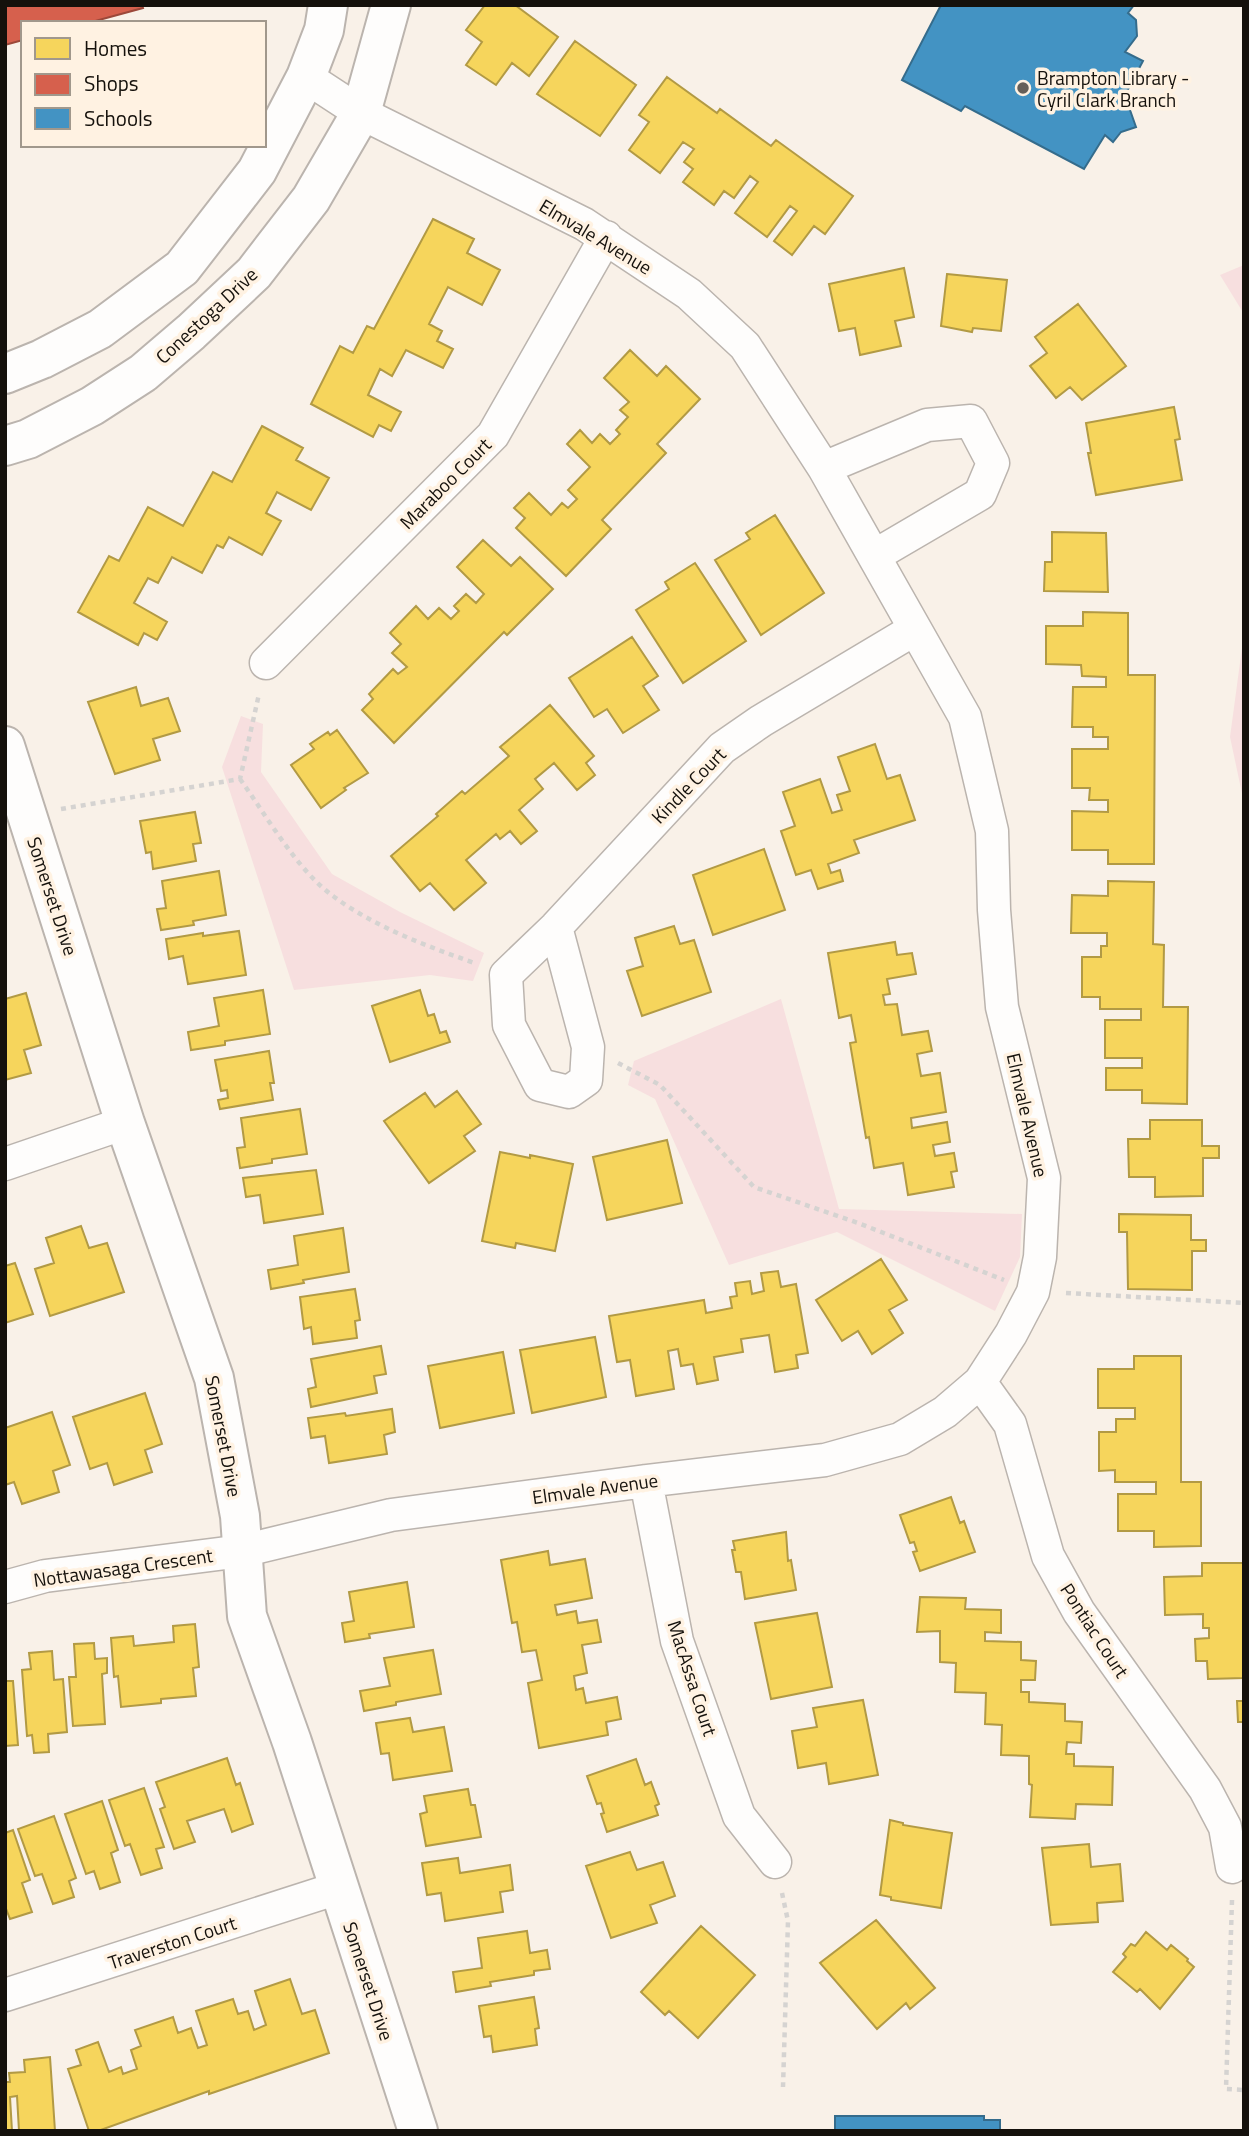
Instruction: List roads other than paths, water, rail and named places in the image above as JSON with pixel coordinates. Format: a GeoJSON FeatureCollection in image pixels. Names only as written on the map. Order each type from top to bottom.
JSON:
{"type":"FeatureCollection","features":[{"type":"Feature","properties":{"kind":"street"},"geometry":{"type":"LineString","coordinates":[[5,374],[42,359],[100,329],[182,268],[257,172],[306,77],[324,30],[328,5]]}},
{"type":"Feature","properties":{"kind":"street","name":"Conestoga Drive"},"geometry":{"type":"LineString","coordinates":[[5,446],[28,439],[92,406],[143,373],[254,273],[310,199],[361,113],[391,5]]}},
{"type":"Feature","properties":{"kind":"street","name":"Elmvale Avenue"},"geometry":{"type":"LineString","coordinates":[[242,1551],[391,1516],[825,1460],[900,1439],[945,1412],[980,1382],[1011,1334],[1033,1292],[1040,1257],[1044,1178],[1002,1007],[994,910],[992,831],[965,717],[824,468],[745,346],[688,293],[606,237],[361,113],[306,77]]}},
{"type":"Feature","properties":{"kind":"street","name":"Maraboo Court"},"geometry":{"type":"LineString","coordinates":[[266,663],[493,435],[606,237]]}},
{"type":"Feature","properties":{"kind":"street"},"geometry":{"type":"LineString","coordinates":[[824,468],[927,425],[971,421],[993,463],[980,494],[874,556]]}},
{"type":"Feature","properties":{"kind":"street","name":"Kindle Court"},"geometry":{"type":"LineString","coordinates":[[556,927],[588,1047],[586,1080],[569,1092],[540,1085],[509,1025],[506,975],[556,927],[722,748],[761,721],[915,628]]}},
{"type":"Feature","properties":{"kind":"street","name":"Somerset Drive"},"geometry":{"type":"LineString","coordinates":[[6,748],[125,1123],[214,1378],[240,1516],[247,1616],[292,1742],[418,2131]]}},
{"type":"Feature","properties":{"kind":"street"},"geometry":{"type":"LineString","coordinates":[[5,1164],[125,1123]]}},
{"type":"Feature","properties":{"kind":"street","name":"Pontiac Court"},"geometry":{"type":"LineString","coordinates":[[980,1382],[1010,1424],[1048,1556],[1079,1612],[1205,1789],[1226,1827],[1232,1867]]}},
{"type":"Feature","properties":{"kind":"street","name":"MacAssa Court"},"geometry":{"type":"LineString","coordinates":[[646,1481],[677,1641],[739,1816],[775,1862]]}},
{"type":"Feature","properties":{"kind":"street","name":"Nottawasaga Crescent"},"geometry":{"type":"LineString","coordinates":[[5,1587],[44,1576],[242,1551]]}},
{"type":"Feature","properties":{"kind":"street","name":"Traverston Court"},"geometry":{"type":"LineString","coordinates":[[5,1995],[338,1888]]}},
{"type":"Feature","properties":{"kind":"place","name":"Brampton Library - Cyril Clark Branch"},"geometry":{"type":"Point","coordinates":[1023,88]}}]}
